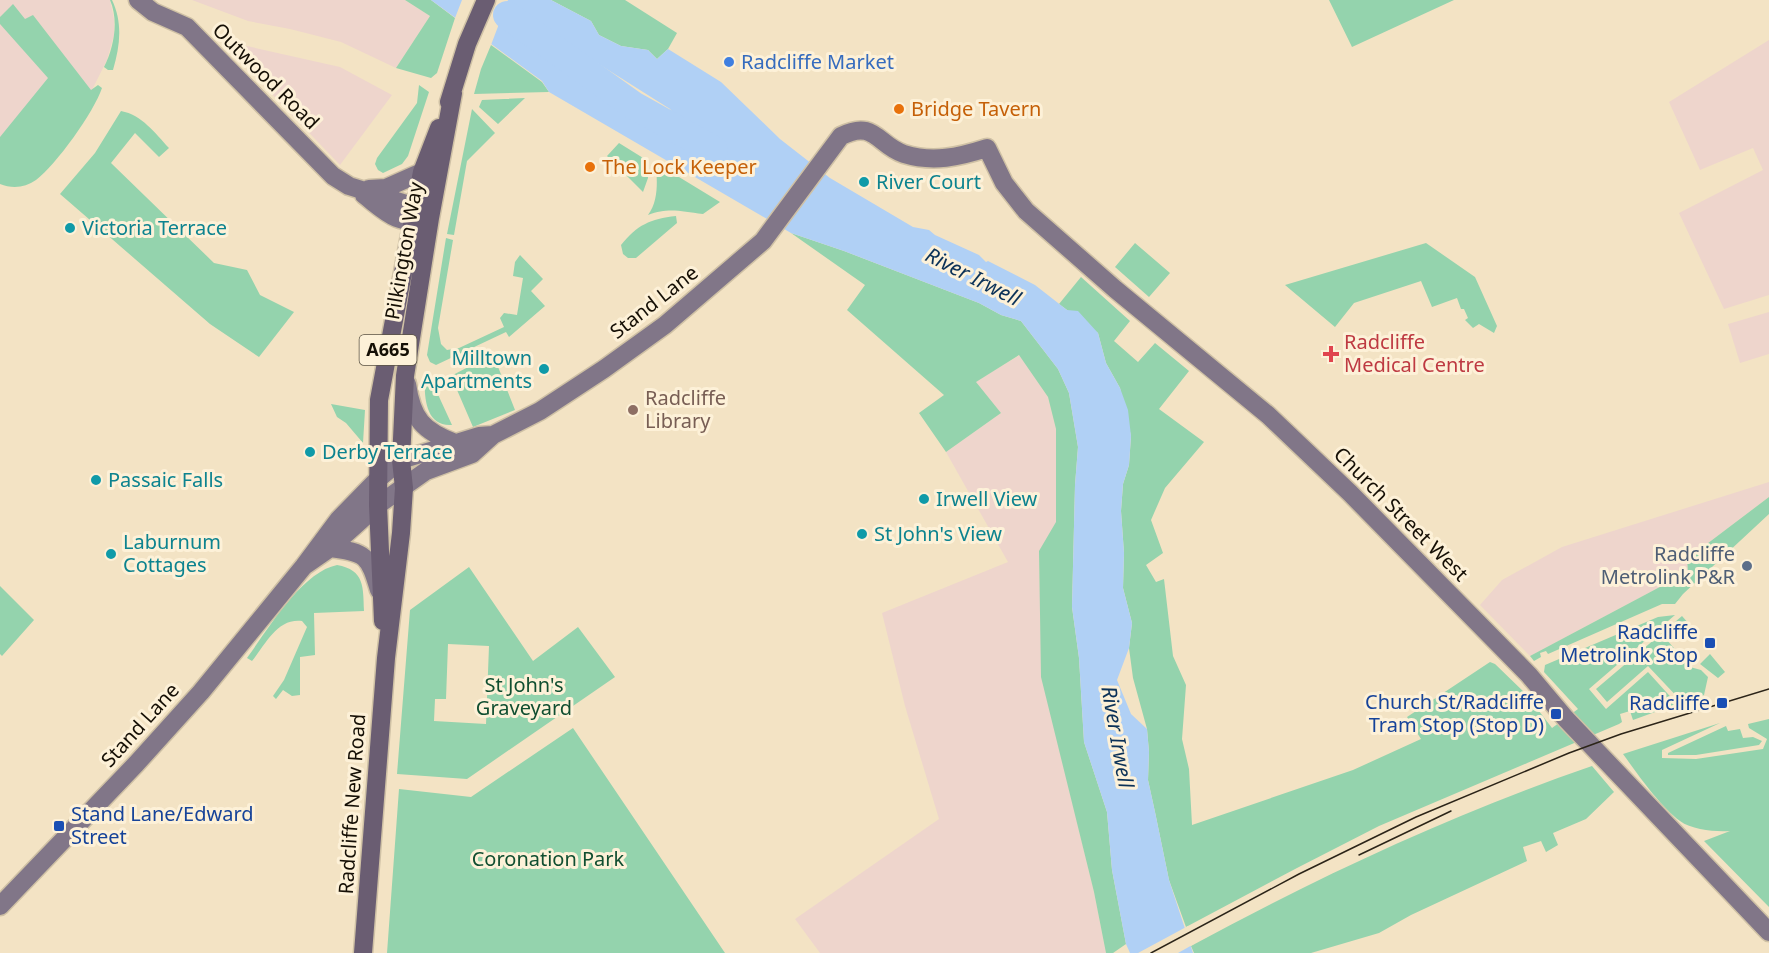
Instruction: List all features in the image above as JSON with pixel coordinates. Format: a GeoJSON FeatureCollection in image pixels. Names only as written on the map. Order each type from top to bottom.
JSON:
{"type":"FeatureCollection","features":[{"type":"Feature","properties":{"kind":"main road","name":"Pilkington Way"},"geometry":{"type":"LineString","coordinates":[[378,479],[380,400],[419,216],[467,44],[486,0]]}},
{"type":"Feature","properties":{"kind":"main road","name":"Pilkington Way"},"geometry":{"type":"LineString","coordinates":[[404,488],[402,460],[405,376],[422,172],[453,93]]}},
{"type":"Feature","properties":{"kind":"main road","name":"Radcliffe New Road"},"geometry":{"type":"LineString","coordinates":[[378,479],[380,592],[386,658]]}},
{"type":"Feature","properties":{"kind":"main road","name":"Radcliffe New Road"},"geometry":{"type":"LineString","coordinates":[[363,953],[386,658],[404,488]]}},
{"type":"Feature","properties":{"kind":"street","name":"Outwood Road"},"geometry":{"type":"LineString","coordinates":[[138,0],[153,12],[187,27],[333,176],[358,190],[394,218],[419,216]]}},
{"type":"Feature","properties":{"kind":"street","name":"Stand Lane"},"geometry":{"type":"LineString","coordinates":[[304,566],[330,548],[378,505],[426,471],[472,454],[493,435],[540,411],[665,325],[763,241],[816,173],[841,136],[853,130],[864,130],[902,154],[933,159],[957,157],[987,148]]}},
{"type":"Feature","properties":{"kind":"street","name":"Church Street West"},"geometry":{"type":"LineString","coordinates":[[987,148],[1004,183],[1026,211],[1115,289],[1268,415],[1350,493],[1529,675],[1566,719],[1769,932]]}},
{"type":"Feature","properties":{"kind":"street"},"geometry":{"type":"LineString","coordinates":[[358,190],[386,188],[422,172]]}},
{"type":"Feature","properties":{"kind":"street"},"geometry":{"type":"LineString","coordinates":[[405,376],[409,401],[418,420],[429,432],[455,443]]}},
{"type":"Feature","properties":{"kind":"street","name":"Stand Lane"},"geometry":{"type":"LineString","coordinates":[[0,906],[172,724],[304,566],[339,519],[378,479],[402,460],[479,436],[493,435]]}},
{"type":"Feature","properties":{"kind":"street"},"geometry":{"type":"LineString","coordinates":[[330,548],[352,550],[363,556],[369,562],[380,592]]}},
{"type":"Feature","properties":{"kind":"shaded area"},"geometry":{"type":"Polygon","coordinates":[[[0,0],[110,0],[114,19],[114,35],[107,60],[73,128],[0,180],[0,0]]]}},
{"type":"Feature","properties":{"kind":"shaded area"},"geometry":{"type":"Polygon","coordinates":[[[192,0],[405,0],[430,16],[396,68],[341,42],[248,21],[192,0]]]}},
{"type":"Feature","properties":{"kind":"shaded area"},"geometry":{"type":"Polygon","coordinates":[[[220,40],[340,67],[392,95],[340,165],[220,40]]]}},
{"type":"Feature","properties":{"kind":"shaded area"},"geometry":{"type":"Polygon","coordinates":[[[1769,40],[1769,295],[1724,309],[1679,213],[1763,170],[1753,148],[1700,170],[1669,102],[1769,40]]]}},
{"type":"Feature","properties":{"kind":"shaded area"},"geometry":{"type":"Polygon","coordinates":[[[1769,312],[1769,354],[1740,363],[1728,324],[1769,312]]]}},
{"type":"Feature","properties":{"kind":"shaded area"},"geometry":{"type":"Polygon","coordinates":[[[1020,355],[1048,397],[1056,429],[1056,523],[1039,552],[1042,677],[1094,892],[1106,953],[820,953],[795,919],[939,819],[905,706],[882,613],[1008,562],[946,452],[1001,413],[975,382],[1020,355]]]}},
{"type":"Feature","properties":{"kind":"shaded area"},"geometry":{"type":"Polygon","coordinates":[[[1769,482],[1769,497],[1687,559],[1688,572],[1530,656],[1480,605],[1502,580],[1562,547],[1769,482]]]}},
{"type":"Feature","properties":{"kind":"green space"},"geometry":{"type":"Polygon","coordinates":[[[110,0],[112,0],[118,17],[119,26],[119,43],[113,70],[104,67],[115,25],[110,0]]]}},
{"type":"Feature","properties":{"kind":"green space"},"geometry":{"type":"Polygon","coordinates":[[[405,0],[431,0],[455,18],[437,73],[431,78],[396,68],[430,16],[405,0]]]}},
{"type":"Feature","properties":{"kind":"green space"},"geometry":{"type":"Polygon","coordinates":[[[551,0],[625,0],[677,33],[668,49],[657,59],[648,50],[621,46],[599,35],[591,21],[551,0]]]}},
{"type":"Feature","properties":{"kind":"green space"},"geometry":{"type":"Polygon","coordinates":[[[1329,0],[1454,0],[1352,47],[1329,0]]]}},
{"type":"Feature","properties":{"kind":"green space"},"geometry":{"type":"Polygon","coordinates":[[[13,4],[25,19],[33,15],[91,90],[98,85],[102,88],[83,124],[54,163],[32,183],[9,187],[0,184],[0,137],[48,78],[0,24],[0,17],[13,4]]]}},
{"type":"Feature","properties":{"kind":"green space"},"geometry":{"type":"Polygon","coordinates":[[[491,45],[542,82],[549,92],[474,94],[491,45]]]}},
{"type":"Feature","properties":{"kind":"green space"},"geometry":{"type":"Polygon","coordinates":[[[419,85],[429,92],[408,156],[402,164],[383,173],[375,164],[377,158],[417,103],[419,85]]]}},
{"type":"Feature","properties":{"kind":"green space"},"geometry":{"type":"Polygon","coordinates":[[[525,98],[498,124],[479,107],[482,100],[525,98]]]}},
{"type":"Feature","properties":{"kind":"green space"},"geometry":{"type":"Polygon","coordinates":[[[472,109],[495,133],[467,161],[454,235],[447,234],[472,109]]]}},
{"type":"Feature","properties":{"kind":"green space"},"geometry":{"type":"Polygon","coordinates":[[[121,111],[142,121],[169,148],[159,157],[135,133],[111,163],[214,263],[247,270],[260,295],[294,312],[259,357],[210,324],[60,194],[95,153],[121,111]]]}},
{"type":"Feature","properties":{"kind":"green space"},"geometry":{"type":"Polygon","coordinates":[[[619,143],[648,161],[648,178],[643,192],[607,156],[619,143]]]}},
{"type":"Feature","properties":{"kind":"green space"},"geometry":{"type":"Polygon","coordinates":[[[656,163],[720,202],[703,214],[669,211],[648,215],[656,197],[656,163]]]}},
{"type":"Feature","properties":{"kind":"green space"},"geometry":{"type":"Polygon","coordinates":[[[676,216],[677,223],[636,258],[628,258],[623,254],[621,245],[633,232],[651,221],[676,216]]]}},
{"type":"Feature","properties":{"kind":"green space"},"geometry":{"type":"Polygon","coordinates":[[[791,233],[844,251],[1021,321],[1058,369],[1069,393],[1078,447],[1072,607],[1079,658],[1084,742],[1107,812],[1112,870],[1126,944],[1113,953],[1106,953],[1094,892],[1041,677],[1039,551],[1056,522],[1056,429],[1048,397],[1019,355],[976,382],[1001,413],[946,452],[919,413],[944,395],[847,310],[865,285],[791,233]]]}},
{"type":"Feature","properties":{"kind":"green space"},"geometry":{"type":"Polygon","coordinates":[[[446,238],[453,240],[438,328],[441,344],[447,350],[459,348],[504,327],[500,318],[504,313],[517,315],[523,278],[513,276],[515,262],[520,255],[543,279],[531,291],[545,306],[509,337],[506,332],[436,365],[430,362],[427,355],[446,238]]]}},
{"type":"Feature","properties":{"kind":"green space"},"geometry":{"type":"Polygon","coordinates":[[[1135,243],[1170,273],[1149,297],[1115,267],[1135,243]]]}},
{"type":"Feature","properties":{"kind":"green space"},"geometry":{"type":"Polygon","coordinates":[[[1426,243],[1475,277],[1497,326],[1494,333],[1479,324],[1473,328],[1465,320],[1468,318],[1457,298],[1432,307],[1421,281],[1354,303],[1335,327],[1285,285],[1426,243]]]}},
{"type":"Feature","properties":{"kind":"green space"},"geometry":{"type":"Polygon","coordinates":[[[1081,277],[1130,321],[1114,341],[1138,362],[1155,343],[1189,371],[1159,409],[1204,442],[1165,488],[1151,520],[1163,553],[1146,565],[1156,582],[1164,579],[1173,656],[1186,685],[1182,739],[1189,769],[1192,825],[1353,770],[1421,739],[1407,717],[1490,662],[1495,664],[1526,694],[1552,728],[1578,709],[1544,672],[1545,665],[1658,617],[1675,615],[1589,689],[1606,709],[1648,672],[1677,704],[1633,720],[1630,711],[1620,714],[1622,722],[1619,724],[1379,826],[1186,927],[1169,880],[1148,780],[1147,729],[1133,678],[1129,648],[1132,623],[1123,588],[1124,553],[1121,511],[1123,484],[1129,465],[1131,436],[1120,388],[1106,363],[1098,333],[1059,304],[1081,277]]]}},
{"type":"Feature","properties":{"kind":"green space"},"geometry":{"type":"Polygon","coordinates":[[[493,354],[515,410],[473,427],[451,376],[493,354]]]}},
{"type":"Feature","properties":{"kind":"green space"},"geometry":{"type":"Polygon","coordinates":[[[428,372],[452,425],[436,421],[431,415],[425,391],[425,374],[428,372]]]}},
{"type":"Feature","properties":{"kind":"green space"},"geometry":{"type":"Polygon","coordinates":[[[331,404],[365,410],[363,443],[346,423],[337,417],[331,404]]]}},
{"type":"Feature","properties":{"kind":"green space"},"geometry":{"type":"Polygon","coordinates":[[[1769,497],[1769,514],[1675,604],[1662,604],[1548,654],[1546,651],[1540,653],[1541,657],[1534,661],[1530,656],[1688,572],[1687,559],[1769,497]]]}},
{"type":"Feature","properties":{"kind":"green space"},"geometry":{"type":"Polygon","coordinates":[[[337,565],[346,567],[358,575],[362,587],[364,611],[314,613],[315,655],[300,657],[300,695],[292,696],[283,690],[276,699],[273,696],[284,680],[307,627],[302,621],[286,624],[273,634],[252,661],[247,658],[275,618],[299,590],[311,578],[337,565]]]}},
{"type":"Feature","properties":{"kind":"green space","name":"St John's Graveyard"},"geometry":{"type":"Polygon","coordinates":[[[469,567],[533,661],[578,627],[615,677],[467,779],[397,774],[410,610],[469,567]],[[448,644],[446,699],[435,699],[434,721],[486,724],[489,646],[448,644]]]}},
{"type":"Feature","properties":{"kind":"green space"},"geometry":{"type":"Polygon","coordinates":[[[0,586],[34,620],[2,656],[0,654],[0,586]]]}},
{"type":"Feature","properties":{"kind":"green space"},"geometry":{"type":"Polygon","coordinates":[[[1682,616],[1696,632],[1691,635],[1676,633],[1667,640],[1690,667],[1701,670],[1708,677],[1704,695],[1683,703],[1648,666],[1607,702],[1596,689],[1682,616]]]}},
{"type":"Feature","properties":{"kind":"green space"},"geometry":{"type":"Polygon","coordinates":[[[1710,654],[1725,672],[1718,678],[1700,664],[1710,654]]]}},
{"type":"Feature","properties":{"kind":"green space"},"geometry":{"type":"Polygon","coordinates":[[[1769,719],[1769,907],[1704,841],[1730,831],[1711,831],[1680,821],[1657,799],[1623,754],[1720,723],[1662,750],[1662,758],[1696,759],[1763,749],[1767,739],[1749,728],[1748,724],[1769,719]]]}},
{"type":"Feature","properties":{"kind":"green space"},"geometry":{"type":"Polygon","coordinates":[[[1726,726],[1728,731],[1740,729],[1743,738],[1753,737],[1762,741],[1759,745],[1696,755],[1668,755],[1668,753],[1726,726]]]}},
{"type":"Feature","properties":{"kind":"green space","name":"Coronation Park"},"geometry":{"type":"Polygon","coordinates":[[[573,728],[725,953],[387,953],[399,789],[471,797],[573,728]]]}},
{"type":"Feature","properties":{"kind":"green space"},"geometry":{"type":"Polygon","coordinates":[[[1592,766],[1614,792],[1586,819],[1553,833],[1558,845],[1546,852],[1541,841],[1523,847],[1527,861],[1411,915],[1379,933],[1311,953],[1194,953],[1191,946],[1338,871],[1438,826],[1592,766]]]}},
{"type":"Feature","properties":{"kind":"water"},"geometry":{"type":"Polygon","coordinates":[[[431,0],[551,0],[591,21],[599,35],[621,46],[648,50],[657,59],[668,49],[721,82],[780,139],[830,178],[913,227],[929,230],[979,255],[986,262],[1035,285],[1067,310],[1078,311],[1098,333],[1106,363],[1120,388],[1128,410],[1131,436],[1129,465],[1123,484],[1121,511],[1124,553],[1123,588],[1132,623],[1129,648],[1117,680],[1131,714],[1147,729],[1148,780],[1169,880],[1193,953],[1130,953],[1126,944],[1112,870],[1107,812],[1084,742],[1079,658],[1072,607],[1078,447],[1069,393],[1058,369],[1021,321],[844,251],[791,233],[549,92],[542,81],[431,0]],[[538,34],[537,41],[564,61],[576,79],[609,102],[676,133],[685,128],[670,109],[586,56],[543,34],[538,34]]]}},
{"type":"Feature","properties":{"kind":"pier"},"geometry":{"type":"Polygon","coordinates":[[[462,0],[508,0],[491,45],[455,18],[462,0]]]}},
{"type":"Feature","properties":{"kind":"pier"},"geometry":{"type":"Polygon","coordinates":[[[1188,926],[1194,944],[1178,953],[1138,953],[1188,926]]]}},
{"type":"Feature","properties":{"kind":"waterway","name":"River Irwell"},"geometry":{"type":"LineString","coordinates":[[507,15],[633,105],[714,150]]}},
{"type":"Feature","properties":{"kind":"tram line"},"geometry":{"type":"LineString","coordinates":[[1151,953],[1299,874],[1416,817],[1569,753],[1621,734],[1769,689]]}},
{"type":"Feature","properties":{"kind":"tram line"},"geometry":{"type":"LineString","coordinates":[[1359,855],[1451,811]]}},
{"type":"Feature","properties":{"kind":"place","name":"Radcliffe Market"},"geometry":{"type":"Point","coordinates":[729,62]}},
{"type":"Feature","properties":{"kind":"place","name":"Bridge Tavern"},"geometry":{"type":"Point","coordinates":[899,109]}},
{"type":"Feature","properties":{"kind":"place","name":"The Lock Keeper"},"geometry":{"type":"Point","coordinates":[590,167]}},
{"type":"Feature","properties":{"kind":"place","name":"River Court"},"geometry":{"type":"Point","coordinates":[864,182]}},
{"type":"Feature","properties":{"kind":"place","name":"Victoria Terrace"},"geometry":{"type":"Point","coordinates":[70,228]}},
{"type":"Feature","properties":{"kind":"place","name":"Radcliffe Medical Centre"},"geometry":{"type":"Point","coordinates":[1331,354]}},
{"type":"Feature","properties":{"kind":"place","name":"Milltown Apartments"},"geometry":{"type":"Point","coordinates":[544,369]}},
{"type":"Feature","properties":{"kind":"place","name":"Radcliffe Library"},"geometry":{"type":"Point","coordinates":[633,410]}},
{"type":"Feature","properties":{"kind":"place","name":"Derby Terrace"},"geometry":{"type":"Point","coordinates":[310,452]}},
{"type":"Feature","properties":{"kind":"place","name":"Passaic Falls"},"geometry":{"type":"Point","coordinates":[96,480]}},
{"type":"Feature","properties":{"kind":"place","name":"Irwell View"},"geometry":{"type":"Point","coordinates":[924,499]}},
{"type":"Feature","properties":{"kind":"place","name":"St John's View"},"geometry":{"type":"Point","coordinates":[862,534]}},
{"type":"Feature","properties":{"kind":"place","name":"Laburnum Cottages"},"geometry":{"type":"Point","coordinates":[111,554]}},
{"type":"Feature","properties":{"kind":"place","name":"Radcliffe Metrolink P&R"},"geometry":{"type":"Point","coordinates":[1747,566]}},
{"type":"Feature","properties":{"kind":"place","name":"Radcliffe Metrolink Stop"},"geometry":{"type":"Point","coordinates":[1710,643]}},
{"type":"Feature","properties":{"kind":"place","name":"Radcliffe"},"geometry":{"type":"Point","coordinates":[1722,703]}},
{"type":"Feature","properties":{"kind":"place","name":"Church St/Radcliffe Tram Stop (Stop D)"},"geometry":{"type":"Point","coordinates":[1556,714]}},
{"type":"Feature","properties":{"kind":"place","name":"Stand Lane/Edward Street"},"geometry":{"type":"Point","coordinates":[59,826]}}]}
